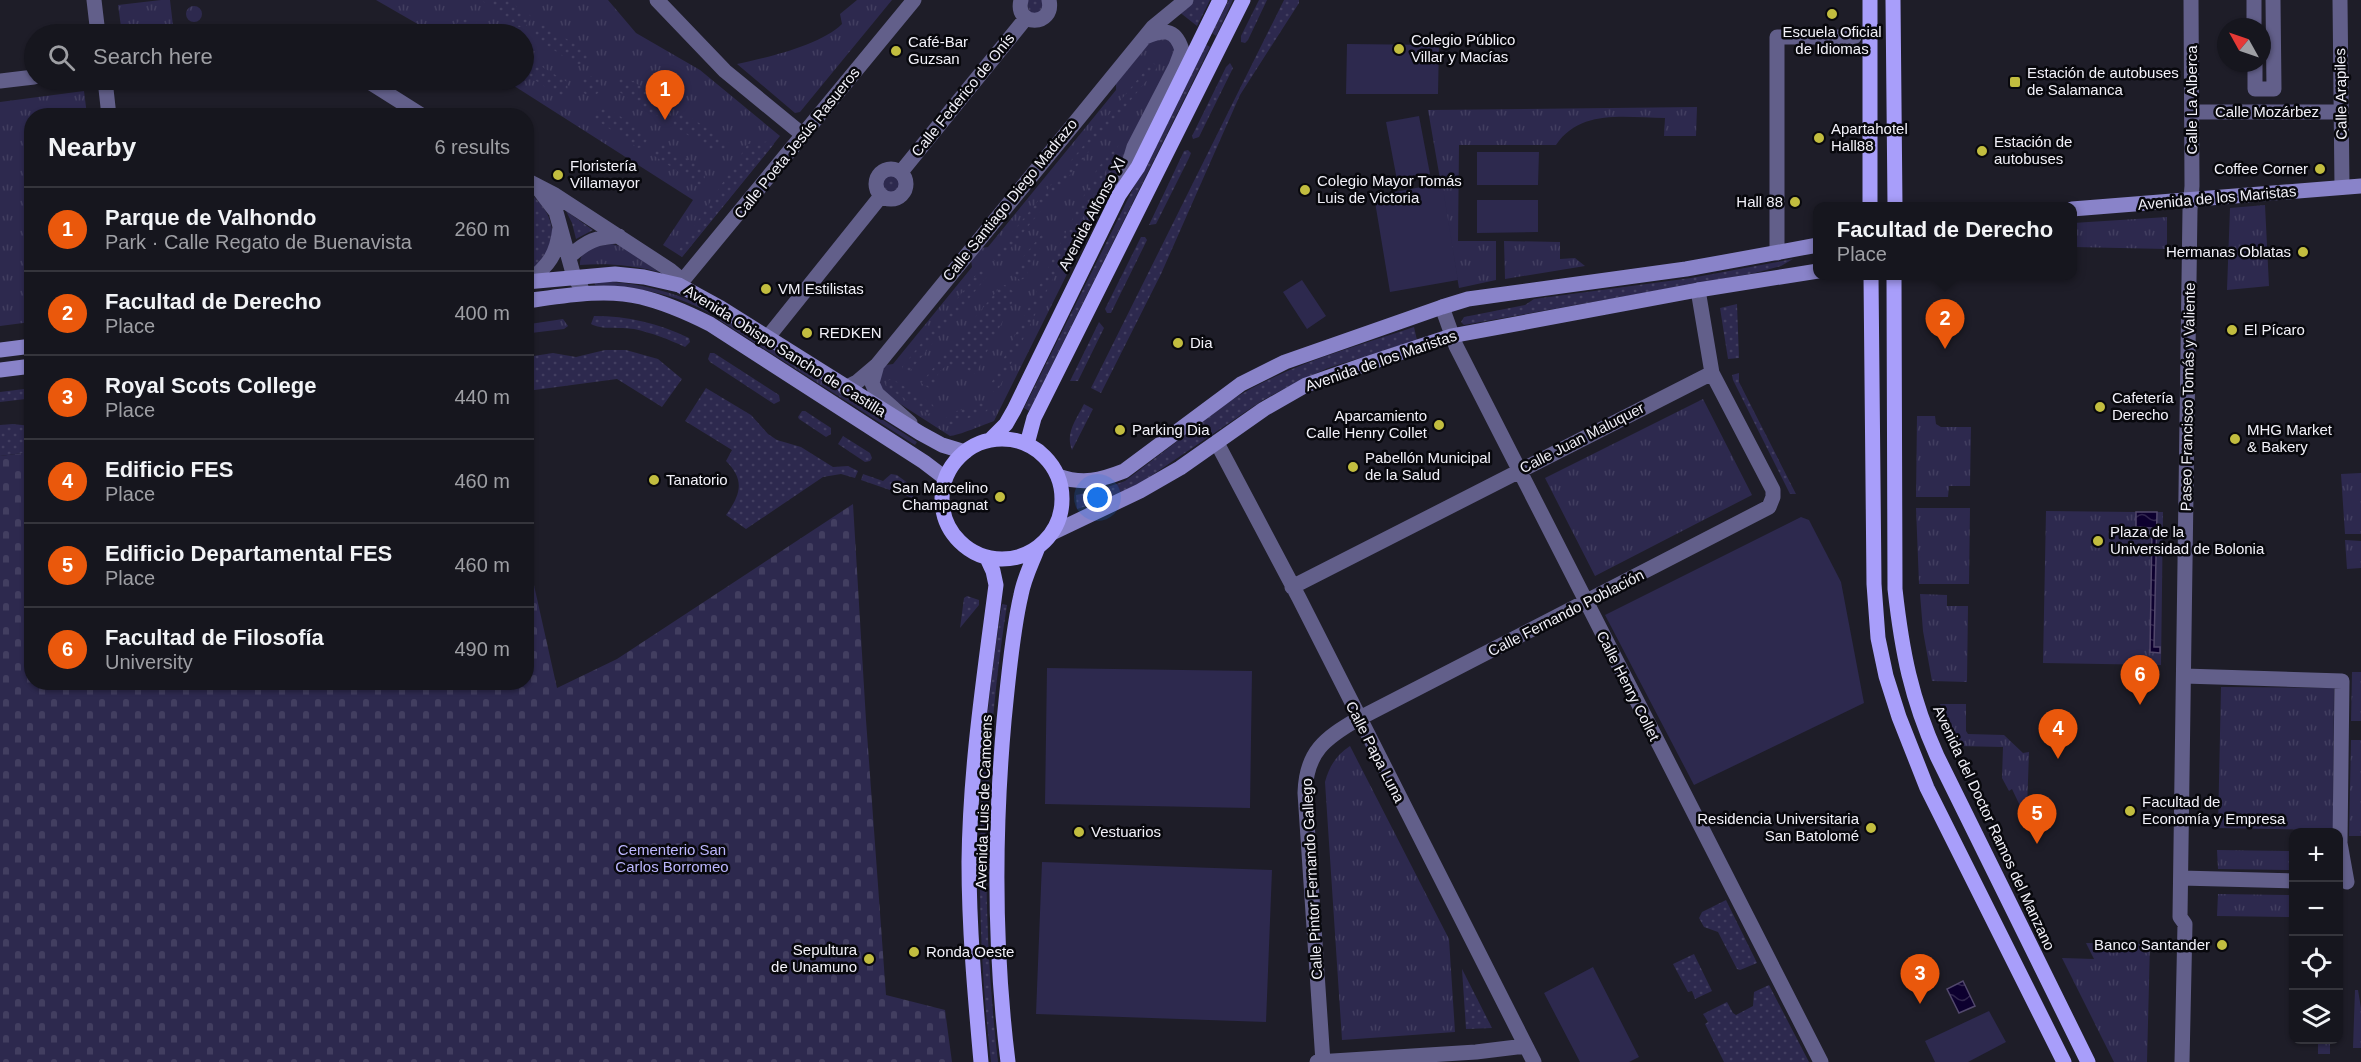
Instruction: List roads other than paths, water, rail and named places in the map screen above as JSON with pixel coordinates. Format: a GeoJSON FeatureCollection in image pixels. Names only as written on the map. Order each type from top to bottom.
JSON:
{"type":"FeatureCollection","features":[{"type":"Feature","properties":{"kind":"main road","name":"Avenida Alfonso XI"},"geometry":{"type":"LineString","coordinates":[[990,440],[1006,424],[1014,410],[1119,195],[1138,167],[1220,0]]}},
{"type":"Feature","properties":{"kind":"main road"},"geometry":{"type":"LineString","coordinates":[[1027,444],[1034,418],[1243,0]]}},
{"type":"Feature","properties":{"kind":"main road"},"geometry":{"type":"LineString","coordinates":[[1870,0],[1870,202]]}},
{"type":"Feature","properties":{"kind":"main road"},"geometry":{"type":"LineString","coordinates":[[1893,0],[1895,202]]}},
{"type":"Feature","properties":{"kind":"main road","name":"Avenida de los Maristas"},"geometry":{"type":"LineString","coordinates":[[2077,209],[2361,186]]}},
{"type":"Feature","properties":{"kind":"main road","name":"Avenida de los Maristas"},"geometry":{"type":"LineString","coordinates":[[1058,476],[1085,482],[1103,479],[1124,471],[1241,384],[1285,363],[1442,306],[1468,299],[1686,269],[1813,246]]}},
{"type":"Feature","properties":{"kind":"main road","name":"Avenida de los Maristas"},"geometry":{"type":"LineString","coordinates":[[1052,533],[1140,491],[1180,468],[1264,410],[1306,385],[1451,336],[1698,290],[1813,273]]}},
{"type":"Feature","properties":{"kind":"main road","name":"Avenida Obispo Sancho de Castilla"},"geometry":{"type":"LineString","coordinates":[[534,281],[615,274],[644,277],[679,285],[705,298],[920,434],[952,449],[965,452]]}},
{"type":"Feature","properties":{"kind":"main road"},"geometry":{"type":"LineString","coordinates":[[1871,280],[1874,584],[1878,638],[1887,676],[1899,717],[1927,788],[2064,1062]]}},
{"type":"Feature","properties":{"kind":"main road","name":"Avenida del Doctor Ramos del Manzano"},"geometry":{"type":"LineString","coordinates":[[1894,280],[1895,589],[1909,680],[1937,756],[2088,1062]]}},
{"type":"Feature","properties":{"kind":"main road","name":"Avenida Obispo Sancho de Castilla"},"geometry":{"type":"LineString","coordinates":[[534,300],[611,293],[640,297],[684,311],[710,324],[924,462],[945,478]]}},
{"type":"Feature","properties":{"kind":"main road"},"geometry":{"type":"LineString","coordinates":[[0,350],[24,347]]}},
{"type":"Feature","properties":{"kind":"main road"},"geometry":{"type":"LineString","coordinates":[[0,370],[24,367]]}},
{"type":"Feature","properties":{"kind":"main road"},"geometry":{"type":"LineString","coordinates":[[990,440],[1015,440],[1027,444],[1045,457],[1058,476],[1062,496],[1060,515],[1052,533],[1038,548],[1008,559],[987,558],[967,548],[956,538],[948,525],[943,510],[945,478],[954,463],[965,452],[977,445],[990,440]]}},
{"type":"Feature","properties":{"kind":"main road","name":"Avenida Luis de Camoens"},"geometry":{"type":"LineString","coordinates":[[1008,1062],[1002,1013],[998,928],[999,799],[1007,693],[1020,600],[1038,548]]}},
{"type":"Feature","properties":{"kind":"main road","name":"Avenida Luis de Camoens"},"geometry":{"type":"LineString","coordinates":[[981,1062],[975,1008],[969,862],[982,684],[996,585],[987,558]]}},
{"type":"Feature","properties":{"kind":"street"},"geometry":{"type":"LineString","coordinates":[[94,0],[97,24]]}},
{"type":"Feature","properties":{"kind":"street"},"geometry":{"type":"LineString","coordinates":[[657,0],[725,71],[803,135]]}},
{"type":"Feature","properties":{"kind":"street","name":"Calle Poeta Jesús Rasueros"},"geometry":{"type":"LineString","coordinates":[[679,285],[914,0]]}},
{"type":"Feature","properties":{"kind":"street"},"geometry":{"type":"LineString","coordinates":[[1021,0],[1020,10],[1026,18]]}},
{"type":"Feature","properties":{"kind":"street","name":"Calle Federico de Onís"},"geometry":{"type":"LineString","coordinates":[[901,172],[1026,18],[1033,21],[1043,18],[1049,10],[1049,0]]}},
{"type":"Feature","properties":{"kind":"street","name":"Calle Santiago Diego Madrazo"},"geometry":{"type":"LineString","coordinates":[[845,388],[857,382],[877,365],[1152,27],[1186,0]]}},
{"type":"Feature","properties":{"kind":"street","name":"Calle La Alberca"},"geometry":{"type":"LineString","coordinates":[[2191,201],[2192,0]]}},
{"type":"Feature","properties":{"kind":"street"},"geometry":{"type":"LineString","coordinates":[[2254,0],[2254,18]]}},
{"type":"Feature","properties":{"kind":"street"},"geometry":{"type":"LineString","coordinates":[[2255,72],[2255,89],[2274,89],[2273,0]]}},
{"type":"Feature","properties":{"kind":"street","name":"Calle Arapiles"},"geometry":{"type":"LineString","coordinates":[[2340,0],[2342,187]]}},
{"type":"Feature","properties":{"kind":"street"},"geometry":{"type":"LineString","coordinates":[[1119,195],[1134,147],[1182,50],[1174,36],[1168,32],[1160,31],[1145,37]]}},
{"type":"Feature","properties":{"kind":"street"},"geometry":{"type":"LineString","coordinates":[[1777,253],[1777,37],[1854,37]]}},
{"type":"Feature","properties":{"kind":"street"},"geometry":{"type":"LineString","coordinates":[[0,81],[24,78]]}},
{"type":"Feature","properties":{"kind":"street"},"geometry":{"type":"LineString","coordinates":[[106,90],[108,108]]}},
{"type":"Feature","properties":{"kind":"street"},"geometry":{"type":"LineString","coordinates":[[382,90],[410,108]]}},
{"type":"Feature","properties":{"kind":"street","name":"Calle Mozárbez"},"geometry":{"type":"LineString","coordinates":[[2192,112],[2341,112]]}},
{"type":"Feature","properties":{"kind":"street","name":"Calle Federico de Onís"},"geometry":{"type":"LineString","coordinates":[[888,169],[901,172],[906,183],[903,194],[891,199],[881,196],[876,186],[877,172],[888,169]]}},
{"type":"Feature","properties":{"kind":"street"},"geometry":{"type":"LineString","coordinates":[[534,185],[555,195],[670,270],[676,275],[679,285]]}},
{"type":"Feature","properties":{"kind":"street"},"geometry":{"type":"LineString","coordinates":[[534,186],[556,212],[574,277],[586,294]]}},
{"type":"Feature","properties":{"kind":"street"},"geometry":{"type":"LineString","coordinates":[[768,337],[881,196]]}},
{"type":"Feature","properties":{"kind":"street","name":"Paseo Francisco Tomás y Valiente"},"geometry":{"type":"LineString","coordinates":[[2182,1062],[2184,924],[2180,917],[2191,201]]}},
{"type":"Feature","properties":{"kind":"street"},"geometry":{"type":"LineString","coordinates":[[534,276],[547,266],[551,259],[559,240],[561,224]]}},
{"type":"Feature","properties":{"kind":"street"},"geometry":{"type":"LineString","coordinates":[[570,256],[584,243],[599,237],[619,236]]}},
{"type":"Feature","properties":{"kind":"street"},"geometry":{"type":"LineString","coordinates":[[1698,290],[1712,373]]}},
{"type":"Feature","properties":{"kind":"street","name":"Calle Henry Collet"},"geometry":{"type":"LineString","coordinates":[[1442,306],[1451,336],[1518,470],[1821,1062]]}},
{"type":"Feature","properties":{"kind":"street"},"geometry":{"type":"LineString","coordinates":[[877,365],[872,383],[878,394],[920,434]]}},
{"type":"Feature","properties":{"kind":"street","name":"Calle Juan Maluquer"},"geometry":{"type":"LineString","coordinates":[[1292,586],[1712,373]]}},
{"type":"Feature","properties":{"kind":"street","name":"Calle Fernando Población"},"geometry":{"type":"LineString","coordinates":[[1358,719],[1766,510],[1771,503],[1773,490],[1712,373]]}},
{"type":"Feature","properties":{"kind":"street","name":"Calle Papa Luna"},"geometry":{"type":"LineString","coordinates":[[1217,443],[1534,1062]]}},
{"type":"Feature","properties":{"kind":"street"},"geometry":{"type":"LineString","coordinates":[[2184,676],[2342,681],[2340,843],[2349,882]]}},
{"type":"Feature","properties":{"kind":"street","name":"Calle Pintor Fernando Gallego"},"geometry":{"type":"LineString","coordinates":[[1323,1062],[1305,776],[1309,763],[1317,750],[1330,736],[1358,719]]}},
{"type":"Feature","properties":{"kind":"street"},"geometry":{"type":"LineString","coordinates":[[2181,878],[2289,880]]}},
{"type":"Feature","properties":{"kind":"street","name":"Paseo Francisco Tomás y Valiente"},"geometry":{"type":"LineString","coordinates":[[2172,1062],[2175,923],[2180,917]]}},
{"type":"Feature","properties":{"kind":"street"},"geometry":{"type":"LineString","coordinates":[[1317,1062],[1476,1057],[1525,1046]]}},
{"type":"Feature","properties":{"kind":"water"},"geometry":{"type":"Polygon","coordinates":[[[2136,512],[2157,512],[2154,647],[2160,647],[2160,653],[2150,652],[2152,528],[2136,527],[2136,512]]]}},
{"type":"Feature","properties":{"kind":"water"},"geometry":{"type":"Polygon","coordinates":[[[1963,981],[1975,1006],[1959,1013],[1947,989],[1963,981]]]}},
{"type":"Feature","properties":{"kind":"place","name":"Escuela Oficial de Idiomas"},"geometry":{"type":"Point","coordinates":[1832,14]}},
{"type":"Feature","properties":{"kind":"place","name":"Colegio Público Villar y Macías"},"geometry":{"type":"Point","coordinates":[1399,49]}},
{"type":"Feature","properties":{"kind":"place","name":"Café-Bar Guzsan"},"geometry":{"type":"Point","coordinates":[896,51]}},
{"type":"Feature","properties":{"kind":"place","name":"Estación de autobuses de Salamanca"},"geometry":{"type":"Point","coordinates":[2015,82]}},
{"type":"Feature","properties":{"kind":"place","name":"Parque de Valhondo"},"geometry":{"type":"Point","coordinates":[665,120]}},
{"type":"Feature","properties":{"kind":"place","name":"Apartahotel Hall88"},"geometry":{"type":"Point","coordinates":[1819,138]}},
{"type":"Feature","properties":{"kind":"place","name":"Estación de autobuses"},"geometry":{"type":"Point","coordinates":[1982,151]}},
{"type":"Feature","properties":{"kind":"place","name":"Coffee Corner"},"geometry":{"type":"Point","coordinates":[2320,169]}},
{"type":"Feature","properties":{"kind":"place","name":"Floristería Villamayor"},"geometry":{"type":"Point","coordinates":[558,175]}},
{"type":"Feature","properties":{"kind":"place","name":"Colegio Mayor Tomás Luis de Victoria"},"geometry":{"type":"Point","coordinates":[1305,190]}},
{"type":"Feature","properties":{"kind":"place","name":"Hall 88"},"geometry":{"type":"Point","coordinates":[1795,202]}},
{"type":"Feature","properties":{"kind":"place","name":"Hermanas Oblatas"},"geometry":{"type":"Point","coordinates":[2303,252]}},
{"type":"Feature","properties":{"kind":"place","name":"VM Estilistas"},"geometry":{"type":"Point","coordinates":[766,289]}},
{"type":"Feature","properties":{"kind":"place","name":"El Pícaro"},"geometry":{"type":"Point","coordinates":[2232,330]}},
{"type":"Feature","properties":{"kind":"place","name":"REDKEN"},"geometry":{"type":"Point","coordinates":[807,333]}},
{"type":"Feature","properties":{"kind":"place","name":"Dia"},"geometry":{"type":"Point","coordinates":[1178,343]}},
{"type":"Feature","properties":{"kind":"place","name":"Facultad de Derecho"},"geometry":{"type":"Point","coordinates":[1945,349]}},
{"type":"Feature","properties":{"kind":"place","name":"Cafetería Derecho"},"geometry":{"type":"Point","coordinates":[2100,407]}},
{"type":"Feature","properties":{"kind":"place","name":"Aparcamiento Calle Henry Collet"},"geometry":{"type":"Point","coordinates":[1439,425]}},
{"type":"Feature","properties":{"kind":"place","name":"Parking Dia"},"geometry":{"type":"Point","coordinates":[1120,430]}},
{"type":"Feature","properties":{"kind":"place","name":"MHG Market & Bakery"},"geometry":{"type":"Point","coordinates":[2235,439]}},
{"type":"Feature","properties":{"kind":"place","name":"Pabellón Municipal de la Salud"},"geometry":{"type":"Point","coordinates":[1353,467]}},
{"type":"Feature","properties":{"kind":"place","name":"Tanatorio"},"geometry":{"type":"Point","coordinates":[654,480]}},
{"type":"Feature","properties":{"kind":"place","name":"San Marcelino Champagnat"},"geometry":{"type":"Point","coordinates":[1000,497]}},
{"type":"Feature","properties":{"kind":"place","name":"Plaza de la Universidad de Bolonia"},"geometry":{"type":"Point","coordinates":[2098,541]}},
{"type":"Feature","properties":{"kind":"place","name":"Facultad de Filosofía"},"geometry":{"type":"Point","coordinates":[2140,705]}},
{"type":"Feature","properties":{"kind":"place","name":"Edificio FES"},"geometry":{"type":"Point","coordinates":[2058,759]}},
{"type":"Feature","properties":{"kind":"place","name":"Facultad de Economía y Empresa"},"geometry":{"type":"Point","coordinates":[2130,811]}},
{"type":"Feature","properties":{"kind":"place","name":"Residencia Universitaria San Batolomé"},"geometry":{"type":"Point","coordinates":[1871,828]}},
{"type":"Feature","properties":{"kind":"place","name":"Vestuarios"},"geometry":{"type":"Point","coordinates":[1079,832]}},
{"type":"Feature","properties":{"kind":"place","name":"Edificio Departamental FES"},"geometry":{"type":"Point","coordinates":[2037,844]}},
{"type":"Feature","properties":{"kind":"place","name":"Banco Santander"},"geometry":{"type":"Point","coordinates":[2222,945]}},
{"type":"Feature","properties":{"kind":"place","name":"Ronda Oeste"},"geometry":{"type":"Point","coordinates":[914,952]}},
{"type":"Feature","properties":{"kind":"place","name":"Sepultura de Unamuno"},"geometry":{"type":"Point","coordinates":[869,959]}},
{"type":"Feature","properties":{"kind":"place","name":"Royal Scots College"},"geometry":{"type":"Point","coordinates":[1920,1004]}},
{"type":"Feature","properties":{"kind":"park label","name":"Cementerio San Carlos Borromeo"},"geometry":{"type":"Point","coordinates":[672,858]}}]}
